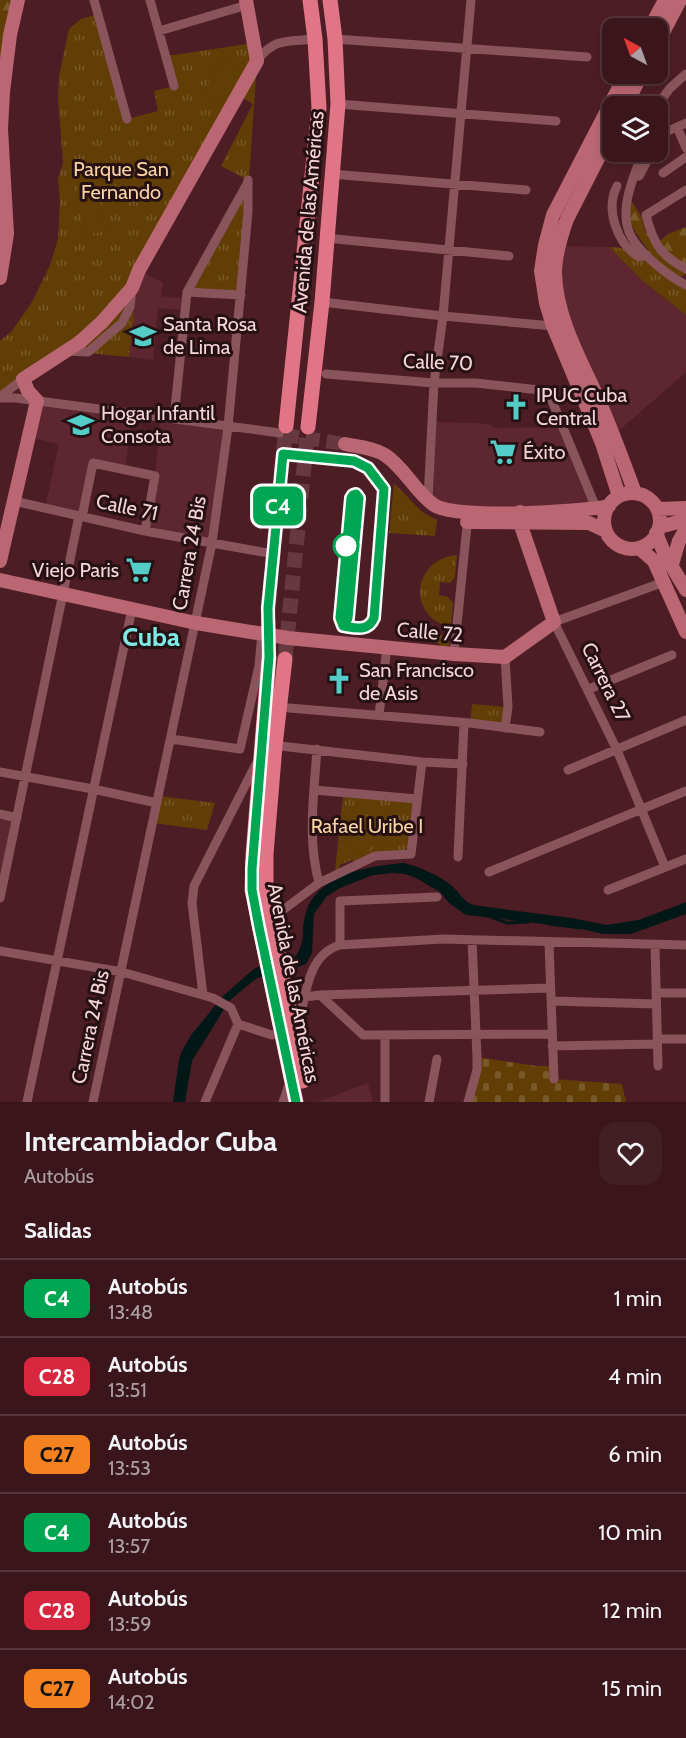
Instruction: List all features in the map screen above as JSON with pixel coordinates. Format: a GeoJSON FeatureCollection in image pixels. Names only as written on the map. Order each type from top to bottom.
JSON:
{"type":"FeatureCollection","features":[{"type":"Feature","properties":{"kind":"main road","name":"Avenida de las Américas"},"geometry":{"type":"LineString","coordinates":[[283,429],[319,108],[310,0]]}},
{"type":"Feature","properties":{"kind":"main road","name":"Avenida de las Américas"},"geometry":{"type":"LineString","coordinates":[[308,427],[322,302],[338,104],[335,39],[330,0]]}},
{"type":"Feature","properties":{"kind":"main road","name":"Avenida de las Américas"},"geometry":{"type":"LineString","coordinates":[[269,657],[252,890],[270,951],[306,1102]]}},
{"type":"Feature","properties":{"kind":"main road","name":"Avenida de las Américas"},"geometry":{"type":"LineString","coordinates":[[270,951],[271,920],[266,888],[266,861],[275,746],[285,659]]}},
{"type":"Feature","properties":{"kind":"main road","name":"Avenida de las Américas"},"geometry":{"type":"LineString","coordinates":[[278,988],[296,1102]]}},
{"type":"Feature","properties":{"kind":"street"},"geometry":{"type":"LineString","coordinates":[[0,278],[7,234],[1,129],[3,92],[10,35],[18,0]]}},
{"type":"Feature","properties":{"kind":"street"},"geometry":{"type":"LineString","coordinates":[[94,0],[127,119]]}},
{"type":"Feature","properties":{"kind":"street"},"geometry":{"type":"LineString","coordinates":[[150,0],[174,86]]}},
{"type":"Feature","properties":{"kind":"street"},"geometry":{"type":"LineString","coordinates":[[428,499],[435,383],[471,0]]}},
{"type":"Feature","properties":{"kind":"street"},"geometry":{"type":"LineString","coordinates":[[655,18],[665,0]]}},
{"type":"Feature","properties":{"kind":"street"},"geometry":{"type":"LineString","coordinates":[[668,23],[680,0]]}},
{"type":"Feature","properties":{"kind":"street"},"geometry":{"type":"LineString","coordinates":[[159,30],[246,2],[257,61]]}},
{"type":"Feature","properties":{"kind":"street"},"geometry":{"type":"LineString","coordinates":[[0,397],[66,351],[102,322],[132,288],[136,276],[264,51],[274,44],[315,39]]}},
{"type":"Feature","properties":{"kind":"street"},"geometry":{"type":"LineString","coordinates":[[335,39],[587,57]]}},
{"type":"Feature","properties":{"kind":"street"},"geometry":{"type":"LineString","coordinates":[[663,96],[686,74]]}},
{"type":"Feature","properties":{"kind":"street"},"geometry":{"type":"LineString","coordinates":[[620,496],[602,443],[554,326],[546,303],[541,271],[553,215],[621,84]]}},
{"type":"Feature","properties":{"kind":"street"},"geometry":{"type":"LineString","coordinates":[[338,104],[556,121]]}},
{"type":"Feature","properties":{"kind":"street"},"geometry":{"type":"LineString","coordinates":[[668,131],[682,125],[686,148]]}},
{"type":"Feature","properties":{"kind":"street"},"geometry":{"type":"LineString","coordinates":[[602,151],[561,234],[555,272],[558,302],[565,322],[614,435],[635,493]]}},
{"type":"Feature","properties":{"kind":"street"},"geometry":{"type":"LineString","coordinates":[[663,172],[686,157]]}},
{"type":"Feature","properties":{"kind":"street"},"geometry":{"type":"LineString","coordinates":[[640,162],[630,193],[627,226],[635,241],[647,255],[684,282]]}},
{"type":"Feature","properties":{"kind":"street"},"geometry":{"type":"LineString","coordinates":[[630,193],[647,162]]}},
{"type":"Feature","properties":{"kind":"street"},"geometry":{"type":"LineString","coordinates":[[331,174],[526,190]]}},
{"type":"Feature","properties":{"kind":"street","name":"Carrera 24 Bis"},"geometry":{"type":"LineString","coordinates":[[93,1102],[212,543],[228,427],[248,212],[248,180],[188,292]]}},
{"type":"Feature","properties":{"kind":"street"},"geometry":{"type":"LineString","coordinates":[[617,186],[613,194],[612,210],[621,238],[629,251],[639,257],[647,255]]}},
{"type":"Feature","properties":{"kind":"street"},"geometry":{"type":"LineString","coordinates":[[686,190],[646,215],[651,234],[659,249],[669,260],[686,269]]}},
{"type":"Feature","properties":{"kind":"street"},"geometry":{"type":"LineString","coordinates":[[326,238],[509,256]]}},
{"type":"Feature","properties":{"kind":"street"},"geometry":{"type":"LineString","coordinates":[[174,418],[188,292],[241,295]]}},
{"type":"Feature","properties":{"kind":"street"},"geometry":{"type":"LineString","coordinates":[[322,302],[554,326]]}},
{"type":"Feature","properties":{"kind":"street","name":"Calle 70"},"geometry":{"type":"LineString","coordinates":[[326,374],[435,383],[476,383],[548,391],[602,507]]}},
{"type":"Feature","properties":{"kind":"street"},"geometry":{"type":"LineString","coordinates":[[23,379],[28,391],[36,401]]}},
{"type":"Feature","properties":{"kind":"street"},"geometry":{"type":"LineString","coordinates":[[0,397],[174,418],[228,427],[283,429]]}},
{"type":"Feature","properties":{"kind":"street"},"geometry":{"type":"LineString","coordinates":[[0,561],[36,401]]}},
{"type":"Feature","properties":{"kind":"street"},"geometry":{"type":"LineString","coordinates":[[345,444],[384,454],[428,499],[444,509],[467,517],[589,523],[606,531]]}},
{"type":"Feature","properties":{"kind":"street"},"geometry":{"type":"LineString","coordinates":[[0,898],[93,463],[155,476],[145,531]]}},
{"type":"Feature","properties":{"kind":"street"},"geometry":{"type":"LineString","coordinates":[[520,518],[602,507],[620,496],[635,493],[648,498],[657,509],[657,530],[665,555],[686,590]]}},
{"type":"Feature","properties":{"kind":"street","name":"Calle 71"},"geometry":{"type":"LineString","coordinates":[[14,501],[145,531],[268,553]]}},
{"type":"Feature","properties":{"kind":"street"},"geometry":{"type":"LineString","coordinates":[[602,507],[605,514],[606,531],[613,542],[632,549],[639,548],[651,540],[657,530],[686,520]]}},
{"type":"Feature","properties":{"kind":"street"},"geometry":{"type":"LineString","coordinates":[[657,509],[686,508]]}},
{"type":"Feature","properties":{"kind":"street"},"geometry":{"type":"LineString","coordinates":[[454,654],[467,517]]}},
{"type":"Feature","properties":{"kind":"street","name":"Carrera 27"},"geometry":{"type":"LineString","coordinates":[[520,518],[554,622],[589,689],[617,750],[665,867]]}},
{"type":"Feature","properties":{"kind":"street"},"geometry":{"type":"LineString","coordinates":[[672,564],[686,529]]}},
{"type":"Feature","properties":{"kind":"street"},"geometry":{"type":"LineString","coordinates":[[639,548],[654,561],[686,632]]}},
{"type":"Feature","properties":{"kind":"street","name":"Calle 72"},"geometry":{"type":"LineString","coordinates":[[0,580],[196,623],[288,638],[505,657]]}},
{"type":"Feature","properties":{"kind":"street"},"geometry":{"type":"LineString","coordinates":[[505,728],[508,707],[505,657],[554,622],[664,582]]}},
{"type":"Feature","properties":{"kind":"street"},"geometry":{"type":"LineString","coordinates":[[27,1102],[132,609]]}},
{"type":"Feature","properties":{"kind":"street"},"geometry":{"type":"LineString","coordinates":[[171,739],[240,749],[259,666],[262,633]]}},
{"type":"Feature","properties":{"kind":"street"},"geometry":{"type":"LineString","coordinates":[[380,715],[387,648]]}},
{"type":"Feature","properties":{"kind":"street"},"geometry":{"type":"LineString","coordinates":[[589,689],[672,655]]}},
{"type":"Feature","properties":{"kind":"street"},"geometry":{"type":"LineString","coordinates":[[289,708],[540,732]]}},
{"type":"Feature","properties":{"kind":"street"},"geometry":{"type":"LineString","coordinates":[[568,771],[686,720]]}},
{"type":"Feature","properties":{"kind":"street"},"geometry":{"type":"LineString","coordinates":[[458,857],[464,723]]}},
{"type":"Feature","properties":{"kind":"street"},"geometry":{"type":"LineString","coordinates":[[280,746],[422,762],[463,764]]}},
{"type":"Feature","properties":{"kind":"street"},"geometry":{"type":"LineString","coordinates":[[203,995],[192,903],[194,886],[245,789],[261,748]]}},
{"type":"Feature","properties":{"kind":"street"},"geometry":{"type":"LineString","coordinates":[[317,750],[311,837],[313,862],[319,883]]}},
{"type":"Feature","properties":{"kind":"street"},"geometry":{"type":"LineString","coordinates":[[271,920],[319,883],[375,856],[411,854],[422,762]]}},
{"type":"Feature","properties":{"kind":"street"},"geometry":{"type":"LineString","coordinates":[[0,772],[158,803]]}},
{"type":"Feature","properties":{"kind":"street"},"geometry":{"type":"LineString","coordinates":[[314,790],[417,800]]}},
{"type":"Feature","properties":{"kind":"street"},"geometry":{"type":"LineString","coordinates":[[489,872],[686,791]]}},
{"type":"Feature","properties":{"kind":"street"},"geometry":{"type":"LineString","coordinates":[[0,814],[17,818]]}},
{"type":"Feature","properties":{"kind":"street"},"geometry":{"type":"LineString","coordinates":[[608,890],[686,859]]}},
{"type":"Feature","properties":{"kind":"street"},"geometry":{"type":"LineString","coordinates":[[340,945],[340,901],[437,897]]}},
{"type":"Feature","properties":{"kind":"street"},"geometry":{"type":"LineString","coordinates":[[300,1019],[309,977],[323,952],[340,945],[443,939],[686,945]]}},
{"type":"Feature","properties":{"kind":"street"},"geometry":{"type":"LineString","coordinates":[[468,1102],[477,1070],[472,940]]}},
{"type":"Feature","properties":{"kind":"street"},"geometry":{"type":"LineString","coordinates":[[549,943],[554,1079]]}},
{"type":"Feature","properties":{"kind":"street"},"geometry":{"type":"LineString","coordinates":[[655,945],[658,1066]]}},
{"type":"Feature","properties":{"kind":"street"},"geometry":{"type":"LineString","coordinates":[[0,951],[122,972],[213,998],[231,1008],[238,1024],[205,1102]]}},
{"type":"Feature","properties":{"kind":"street"},"geometry":{"type":"LineString","coordinates":[[305,996],[550,988]]}},
{"type":"Feature","properties":{"kind":"street"},"geometry":{"type":"LineString","coordinates":[[552,1001],[656,998],[686,993]]}},
{"type":"Feature","properties":{"kind":"street"},"geometry":{"type":"LineString","coordinates":[[320,995],[363,1035],[552,1035]]}},
{"type":"Feature","properties":{"kind":"street"},"geometry":{"type":"LineString","coordinates":[[238,1024],[272,1035]]}},
{"type":"Feature","properties":{"kind":"street"},"geometry":{"type":"LineString","coordinates":[[385,1035],[385,1102]]}},
{"type":"Feature","properties":{"kind":"street"},"geometry":{"type":"LineString","coordinates":[[552,1046],[686,1039]]}},
{"type":"Feature","properties":{"kind":"street"},"geometry":{"type":"LineString","coordinates":[[429,1102],[437,1059]]}},
{"type":"Feature","properties":{"kind":"street"},"geometry":{"type":"LineString","coordinates":[[283,1102],[292,1078]]}},
{"type":"Feature","properties":{"kind":"shaded area"},"geometry":{"type":"Polygon","coordinates":[[[559,246],[609,247],[644,282],[686,315],[686,372],[614,435],[565,322],[559,246]]]}},
{"type":"Feature","properties":{"kind":"shaded area","name":"Santa Rosa de Lima"},"geometry":{"type":"Polygon","coordinates":[[[139,270],[163,283],[161,296],[186,299],[185,310],[158,308],[153,360],[129,357],[134,314],[130,307],[139,270]]]}},
{"type":"Feature","properties":{"kind":"shaded area","name":"Hogar Infantil Consota"},"geometry":{"type":"Polygon","coordinates":[[[37,401],[133,413],[125,470],[93,464],[82,517],[45,508],[59,444],[28,437],[37,401]]]}},
{"type":"Feature","properties":{"kind":"shaded area"},"geometry":{"type":"Polygon","coordinates":[[[160,417],[228,427],[212,543],[145,531],[155,476],[160,417]]]}},
{"type":"Feature","properties":{"kind":"shaded area","name":"Éxito"},"geometry":{"type":"Polygon","coordinates":[[[434,422],[476,423],[492,425],[494,428],[563,427],[596,508],[520,512],[431,503],[434,422]]]}},
{"type":"Feature","properties":{"kind":"shaded area"},"geometry":{"type":"Polygon","coordinates":[[[0,814],[17,818],[0,898],[0,814]]]}},
{"type":"Feature","properties":{"kind":"shaded area"},"geometry":{"type":"Polygon","coordinates":[[[368,1083],[373,1102],[317,1102],[368,1083]]]}},
{"type":"Feature","properties":{"kind":"green space"},"geometry":{"type":"Polygon","coordinates":[[[0,0],[18,0],[10,35],[0,278],[0,0]]]}},
{"type":"Feature","properties":{"kind":"green space","name":"Parque San Fernando"},"geometry":{"type":"Polygon","coordinates":[[[98,14],[127,119],[158,111],[154,91],[174,86],[167,56],[254,43],[257,61],[241,295],[187,292],[248,180],[221,166],[253,104],[238,95],[136,276],[130,306],[134,314],[129,357],[66,351],[0,397],[0,341],[11,332],[32,302],[50,265],[58,239],[60,202],[58,179],[63,163],[58,100],[59,76],[69,29],[81,19],[98,14]]]}},
{"type":"Feature","properties":{"kind":"green space"},"geometry":{"type":"Polygon","coordinates":[[[221,59],[242,69],[225,104],[204,93],[221,59]]]}},
{"type":"Feature","properties":{"kind":"green space"},"geometry":{"type":"Polygon","coordinates":[[[93,160],[98,193],[78,196],[74,163],[93,160]]]}},
{"type":"Feature","properties":{"kind":"green space"},"geometry":{"type":"Polygon","coordinates":[[[100,199],[105,232],[84,234],[80,202],[100,199]]]}},
{"type":"Feature","properties":{"kind":"green space"},"geometry":{"type":"Polygon","coordinates":[[[632,202],[641,216],[646,233],[661,240],[668,234],[686,227],[686,274],[680,277],[657,264],[631,225],[627,214],[632,202]]]}},
{"type":"Feature","properties":{"kind":"green space"},"geometry":{"type":"Polygon","coordinates":[[[609,247],[641,254],[659,264],[686,285],[686,315],[644,282],[609,247]]]}},
{"type":"Feature","properties":{"kind":"green space"},"geometry":{"type":"Polygon","coordinates":[[[394,483],[422,512],[437,520],[435,536],[389,533],[394,483]]]}},
{"type":"Feature","properties":{"kind":"green space"},"geometry":{"type":"Polygon","coordinates":[[[457,555],[455,577],[450,583],[440,582],[439,595],[448,597],[453,603],[451,627],[436,621],[427,612],[421,601],[420,589],[423,577],[431,567],[442,559],[457,555]]]}},
{"type":"Feature","properties":{"kind":"green space"},"geometry":{"type":"Polygon","coordinates":[[[427,628],[449,638],[449,646],[442,646],[433,640],[415,639],[416,632],[427,628]]]}},
{"type":"Feature","properties":{"kind":"green space"},"geometry":{"type":"Polygon","coordinates":[[[472,704],[508,707],[505,728],[470,723],[472,704]]]}},
{"type":"Feature","properties":{"kind":"green space"},"geometry":{"type":"Polygon","coordinates":[[[159,796],[215,803],[207,830],[153,823],[159,796]]]}},
{"type":"Feature","properties":{"kind":"green space","name":"Rafael Uribe I"},"geometry":{"type":"Polygon","coordinates":[[[343,796],[414,802],[408,847],[404,851],[355,862],[352,860],[340,865],[335,871],[343,796]]]}},
{"type":"Feature","properties":{"kind":"green space"},"geometry":{"type":"Polygon","coordinates":[[[374,817],[402,836],[393,849],[365,830],[374,817]]]}},
{"type":"Feature","properties":{"kind":"green space"},"geometry":{"type":"Polygon","coordinates":[[[349,828],[372,844],[363,856],[340,840],[349,828]]]}},
{"type":"Feature","properties":{"kind":"green space"},"geometry":{"type":"Polygon","coordinates":[[[477,1057],[537,1066],[553,1066],[554,1079],[622,1084],[626,1102],[468,1102],[477,1057]]]}},
{"type":"Feature","properties":{"kind":"water"},"geometry":{"type":"Polygon","coordinates":[[[404,863],[441,878],[473,905],[607,925],[644,919],[686,902],[686,914],[631,934],[603,934],[578,928],[466,915],[449,903],[440,892],[416,878],[392,873],[373,875],[340,888],[327,896],[314,914],[312,953],[306,964],[257,978],[229,1001],[192,1061],[185,1102],[173,1102],[179,1060],[191,1035],[224,995],[255,968],[296,956],[302,940],[305,916],[320,890],[331,882],[359,870],[404,863]]]}},
{"type":"Feature","properties":{"kind":"waterway"},"geometry":{"type":"LineString","coordinates":[[643,920],[667,911]]}},
{"type":"Feature","properties":{"kind":"waterway"},"geometry":{"type":"LineString","coordinates":[[491,917],[507,923],[528,922]]}},
{"type":"Feature","properties":{"kind":"waterway"},"geometry":{"type":"LineString","coordinates":[[549,924],[581,928]]}},
{"type":"Feature","properties":{"kind":"tunnel"},"geometry":{"type":"LineString","coordinates":[[269,657],[268,608],[286,426]]}},
{"type":"Feature","properties":{"kind":"tunnel"},"geometry":{"type":"LineString","coordinates":[[285,659],[308,427]]}},
{"type":"Feature","properties":{"kind":"tunnel"},"geometry":{"type":"LineString","coordinates":[[285,435],[345,444]]}},
{"type":"Feature","properties":{"kind":"bus line","name":"C4"},"geometry":{"type":"LineString","coordinates":[[296,1102],[252,890],[269,657],[268,608],[283,454],[354,461],[368,468],[383,486],[385,493],[374,618],[365,628],[343,626],[340,618],[351,498],[356,494],[359,497],[348,618],[345,625]]}},
{"type":"Feature","properties":{"kind":"place","name":"Santa Rosa de Lima"},"geometry":{"type":"Point","coordinates":[143,336]}},
{"type":"Feature","properties":{"kind":"place","name":"IPUC Cuba Central"},"geometry":{"type":"Point","coordinates":[516,407]}},
{"type":"Feature","properties":{"kind":"place","name":"Hogar Infantil Consota"},"geometry":{"type":"Point","coordinates":[81,425]}},
{"type":"Feature","properties":{"kind":"place","name":"Éxito"},"geometry":{"type":"Point","coordinates":[503,452]}},
{"type":"Feature","properties":{"kind":"place","name":"Viejo Paris"},"geometry":{"type":"Point","coordinates":[139,570]}},
{"type":"Feature","properties":{"kind":"place","name":"San Francisco de Asis"},"geometry":{"type":"Point","coordinates":[339,681]}},
{"type":"Feature","properties":{"kind":"district","name":"Cuba"},"geometry":{"type":"Point","coordinates":[151,637]}}]}
